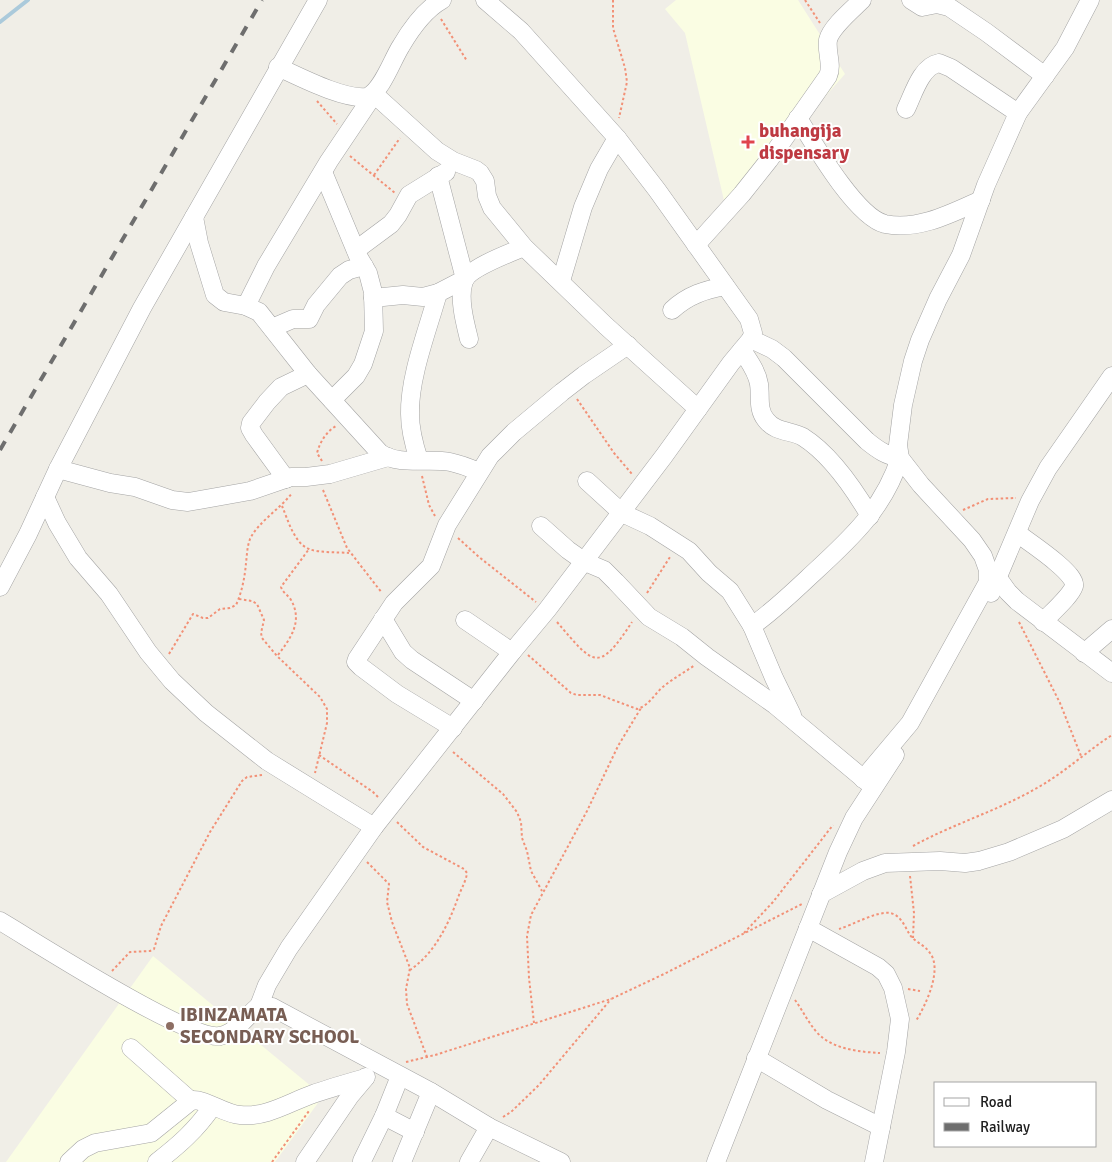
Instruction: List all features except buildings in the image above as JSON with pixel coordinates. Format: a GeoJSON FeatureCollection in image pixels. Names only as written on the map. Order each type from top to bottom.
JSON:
{"type":"FeatureCollection","features":[{"type":"Feature","properties":{"kind":"street"},"geometry":{"type":"LineString","coordinates":[[0,587],[28,534],[58,469],[142,308],[318,0]]}},
{"type":"Feature","properties":{"kind":"street"},"geometry":{"type":"LineString","coordinates":[[0,921],[102,982],[192,1029],[216,1036],[227,1034],[234,1029],[259,1006],[267,985],[289,948],[374,827],[585,562],[753,333],[749,319],[657,190],[617,138],[521,31],[485,0]]}},
{"type":"Feature","properties":{"kind":"street"},"geometry":{"type":"LineString","coordinates":[[696,246],[769,160],[829,74],[828,41],[831,34],[862,0]]}},
{"type":"Feature","properties":{"kind":"street"},"geometry":{"type":"LineString","coordinates":[[911,0],[923,7],[937,4],[949,7],[1045,76]]}},
{"type":"Feature","properties":{"kind":"street"},"geometry":{"type":"LineString","coordinates":[[716,1162],[785,986],[814,931],[822,894],[868,783],[910,723],[988,582],[988,570],[983,556],[972,540],[920,485],[900,458],[898,450],[903,405],[920,340],[964,246],[981,200],[1018,114],[1065,48],[1090,0]]}},
{"type":"Feature","properties":{"kind":"street"},"geometry":{"type":"LineString","coordinates":[[252,303],[266,266],[342,141],[374,94],[401,46],[436,4]]}},
{"type":"Feature","properties":{"kind":"street"},"geometry":{"type":"LineString","coordinates":[[906,109],[926,71],[932,65],[939,63],[950,68],[1018,114]]}},
{"type":"Feature","properties":{"kind":"street"},"geometry":{"type":"LineString","coordinates":[[278,67],[353,96],[363,98],[374,94]]}},
{"type":"Feature","properties":{"kind":"street"},"geometry":{"type":"LineString","coordinates":[[374,94],[437,151],[476,170],[485,182],[487,196],[492,208],[524,247],[698,409]]}},
{"type":"Feature","properties":{"kind":"street"},"geometry":{"type":"LineString","coordinates":[[798,118],[854,200],[874,219],[885,224],[921,223],[954,213],[981,200]]}},
{"type":"Feature","properties":{"kind":"street"},"geometry":{"type":"LineString","coordinates":[[561,281],[583,207],[600,169],[617,138]]}},
{"type":"Feature","properties":{"kind":"street"},"geometry":{"type":"LineString","coordinates":[[356,250],[391,224],[412,193],[438,176],[463,165]]}},
{"type":"Feature","properties":{"kind":"street"},"geometry":{"type":"LineString","coordinates":[[323,172],[372,285],[373,298],[374,331],[363,364],[356,376],[332,400]]}},
{"type":"Feature","properties":{"kind":"street"},"geometry":{"type":"LineString","coordinates":[[438,176],[466,279],[463,309],[469,338]]}},
{"type":"Feature","properties":{"kind":"street"},"geometry":{"type":"LineString","coordinates":[[194,217],[210,284],[215,295],[224,302],[252,303],[308,374],[380,453],[420,466],[450,462],[479,472]]}},
{"type":"Feature","properties":{"kind":"street"},"geometry":{"type":"LineString","coordinates":[[373,298],[403,295],[423,297],[438,293],[466,279],[483,266],[524,247]]}},
{"type":"Feature","properties":{"kind":"street"},"geometry":{"type":"LineString","coordinates":[[272,328],[293,319],[309,319],[316,306],[340,276],[349,270],[364,266]]}},
{"type":"Feature","properties":{"kind":"street"},"geometry":{"type":"LineString","coordinates":[[672,310],[682,301],[696,293],[725,286]]}},
{"type":"Feature","properties":{"kind":"street"},"geometry":{"type":"LineString","coordinates":[[420,466],[411,427],[411,400],[416,371],[438,293]]}},
{"type":"Feature","properties":{"kind":"street"},"geometry":{"type":"LineString","coordinates":[[746,344],[772,349],[784,358],[867,441],[881,452],[900,458]]}},
{"type":"Feature","properties":{"kind":"street"},"geometry":{"type":"LineString","coordinates":[[746,344],[750,363],[759,382],[760,406],[766,420],[777,429],[801,436],[811,443],[839,471],[854,490],[870,516]]}},
{"type":"Feature","properties":{"kind":"street"},"geometry":{"type":"LineString","coordinates":[[447,735],[361,667],[356,662],[360,652],[387,614],[431,566],[445,529],[490,456],[509,437],[568,387],[628,345]]}},
{"type":"Feature","properties":{"kind":"street"},"geometry":{"type":"LineString","coordinates":[[308,374],[281,387],[267,402],[250,428],[254,435],[308,476]]}},
{"type":"Feature","properties":{"kind":"street"},"geometry":{"type":"LineString","coordinates":[[868,783],[929,706],[970,635],[998,578],[1030,501],[1048,468],[1112,376]]}},
{"type":"Feature","properties":{"kind":"street"},"geometry":{"type":"LineString","coordinates":[[58,469],[135,487],[172,500],[188,502],[250,491],[388,457]]}},
{"type":"Feature","properties":{"kind":"street"},"geometry":{"type":"LineString","coordinates":[[752,626],[791,595],[841,549],[870,516],[889,487],[900,458]]}},
{"type":"Feature","properties":{"kind":"street"},"geometry":{"type":"LineString","coordinates":[[587,481],[622,513],[650,526],[693,554],[708,573],[730,591],[752,626],[774,678],[796,722]]}},
{"type":"Feature","properties":{"kind":"street"},"geometry":{"type":"LineString","coordinates":[[45,497],[57,523],[78,558],[118,606],[161,669],[206,713],[267,761],[374,827]]}},
{"type":"Feature","properties":{"kind":"street"},"geometry":{"type":"LineString","coordinates":[[541,526],[585,562],[604,570],[639,608],[650,617],[682,637],[754,690],[796,722],[868,783]]}},
{"type":"Feature","properties":{"kind":"street"},"geometry":{"type":"LineString","coordinates":[[1017,533],[1066,571],[1073,580],[1074,586],[1068,595],[1043,622]]}},
{"type":"Feature","properties":{"kind":"street"},"geometry":{"type":"LineString","coordinates":[[998,578],[1008,592],[1043,622],[1112,673]]}},
{"type":"Feature","properties":{"kind":"street"},"geometry":{"type":"LineString","coordinates":[[387,614],[402,652],[474,701]]}},
{"type":"Feature","properties":{"kind":"street"},"geometry":{"type":"LineString","coordinates":[[465,620],[515,649]]}},
{"type":"Feature","properties":{"kind":"street"},"geometry":{"type":"LineString","coordinates":[[1084,653],[1112,629]]}},
{"type":"Feature","properties":{"kind":"street"},"geometry":{"type":"LineString","coordinates":[[822,894],[871,867],[909,855],[940,861],[965,863],[1002,854],[1063,828],[1112,800]]}},
{"type":"Feature","properties":{"kind":"street"},"geometry":{"type":"LineString","coordinates":[[814,931],[878,967],[886,974],[896,995],[900,1019],[896,1052],[874,1162]]}},
{"type":"Feature","properties":{"kind":"street"},"geometry":{"type":"LineString","coordinates":[[259,1006],[272,1007],[430,1092],[489,1127],[561,1162]]}},
{"type":"Feature","properties":{"kind":"street"},"geometry":{"type":"LineString","coordinates":[[131,1048],[191,1101]]}},
{"type":"Feature","properties":{"kind":"street"},"geometry":{"type":"LineString","coordinates":[[756,1058],[826,1100],[882,1127]]}},
{"type":"Feature","properties":{"kind":"street"},"geometry":{"type":"LineString","coordinates":[[69,1162],[83,1149],[95,1143],[151,1133],[191,1101],[197,1100],[239,1116],[254,1115],[365,1078],[382,1067]]}},
{"type":"Feature","properties":{"kind":"street"},"geometry":{"type":"LineString","coordinates":[[362,1161],[384,1116],[400,1076]]}},
{"type":"Feature","properties":{"kind":"street"},"geometry":{"type":"LineString","coordinates":[[306,1162],[350,1096],[365,1078]]}},
{"type":"Feature","properties":{"kind":"street"},"geometry":{"type":"LineString","coordinates":[[402,1162],[430,1092]]}},
{"type":"Feature","properties":{"kind":"street"},"geometry":{"type":"LineString","coordinates":[[164,1160],[198,1126],[212,1107]]}},
{"type":"Feature","properties":{"kind":"street"},"geometry":{"type":"LineString","coordinates":[[384,1116],[415,1132]]}},
{"type":"Feature","properties":{"kind":"street"},"geometry":{"type":"LineString","coordinates":[[469,1162],[489,1127]]}},
{"type":"Feature","properties":{"kind":"path"},"geometry":{"type":"LineString","coordinates":[[612,0],[612,28],[626,68],[627,82],[617,138]]}},
{"type":"Feature","properties":{"kind":"path"},"geometry":{"type":"LineString","coordinates":[[805,0],[821,26]]}},
{"type":"Feature","properties":{"kind":"path"},"geometry":{"type":"LineString","coordinates":[[436,4],[446,26],[467,61]]}},
{"type":"Feature","properties":{"kind":"path"},"geometry":{"type":"LineString","coordinates":[[303,78],[342,141],[374,175],[405,201]]}},
{"type":"Feature","properties":{"kind":"path"},"geometry":{"type":"LineString","coordinates":[[374,175],[409,126]]}},
{"type":"Feature","properties":{"kind":"path"},"geometry":{"type":"LineString","coordinates":[[568,387],[626,468],[645,482]]}},
{"type":"Feature","properties":{"kind":"path"},"geometry":{"type":"LineString","coordinates":[[161,669],[194,614],[208,618],[220,609],[234,606],[239,599],[251,537],[308,476],[326,434],[340,424],[354,424]]}},
{"type":"Feature","properties":{"kind":"path"},"geometry":{"type":"LineString","coordinates":[[420,466],[431,510],[445,529],[504,578],[547,610],[585,653],[598,658],[606,655],[619,641],[652,584],[679,545]]}},
{"type":"Feature","properties":{"kind":"path"},"geometry":{"type":"LineString","coordinates":[[308,476],[350,553],[376,584],[387,614]]}},
{"type":"Feature","properties":{"kind":"path"},"geometry":{"type":"LineString","coordinates":[[949,517],[988,499],[1018,498],[1030,501]]}},
{"type":"Feature","properties":{"kind":"path"},"geometry":{"type":"LineString","coordinates":[[282,506],[298,540],[309,549],[350,553]]}},
{"type":"Feature","properties":{"kind":"path"},"geometry":{"type":"LineString","coordinates":[[277,656],[291,637],[296,624],[296,613],[292,601],[281,587],[309,549]]}},
{"type":"Feature","properties":{"kind":"path"},"geometry":{"type":"LineString","coordinates":[[239,599],[252,601],[257,604],[264,620],[261,636],[277,656],[320,697],[325,705],[327,723],[310,789]]}},
{"type":"Feature","properties":{"kind":"path"},"geometry":{"type":"LineString","coordinates":[[1017,617],[1060,703],[1081,756]]}},
{"type":"Feature","properties":{"kind":"path"},"geometry":{"type":"LineString","coordinates":[[515,649],[571,693],[600,695],[637,710],[648,704],[656,692],[669,682],[707,657]]}},
{"type":"Feature","properties":{"kind":"path"},"geometry":{"type":"LineString","coordinates":[[534,1023],[529,978],[527,931],[531,915],[587,811],[618,746],[641,708]]}},
{"type":"Feature","properties":{"kind":"path"},"geometry":{"type":"LineString","coordinates":[[447,735],[458,757],[496,788],[513,806],[521,822],[522,838],[531,871],[542,892]]}},
{"type":"Feature","properties":{"kind":"path"},"geometry":{"type":"LineString","coordinates":[[913,938],[914,913],[909,855],[942,831],[1004,805],[1039,787],[1112,735]]}},
{"type":"Feature","properties":{"kind":"path"},"geometry":{"type":"LineString","coordinates":[[319,756],[373,792],[395,821],[423,846],[467,872],[465,882],[446,929],[427,954],[410,970],[406,984],[407,1004],[427,1057]]}},
{"type":"Feature","properties":{"kind":"path"},"geometry":{"type":"LineString","coordinates":[[102,982],[127,954],[154,949],[161,926],[210,832],[242,781],[247,777],[262,775],[267,761]]}},
{"type":"Feature","properties":{"kind":"path"},"geometry":{"type":"LineString","coordinates":[[742,935],[773,902],[834,824]]}},
{"type":"Feature","properties":{"kind":"path"},"geometry":{"type":"LineString","coordinates":[[357,851],[389,884],[388,905],[392,922],[410,970]]}},
{"type":"Feature","properties":{"kind":"path"},"geometry":{"type":"LineString","coordinates":[[382,1067],[427,1057],[502,1035],[611,999],[822,894]]}},
{"type":"Feature","properties":{"kind":"path"},"geometry":{"type":"LineString","coordinates":[[814,931],[885,913],[891,913],[900,919],[913,938],[932,955],[934,974],[928,999],[914,1024]]}},
{"type":"Feature","properties":{"kind":"path"},"geometry":{"type":"LineString","coordinates":[[785,986],[812,1026],[824,1039],[845,1048],[882,1053]]}},
{"type":"Feature","properties":{"kind":"path"},"geometry":{"type":"LineString","coordinates":[[489,1127],[511,1112],[539,1085],[611,999]]}},
{"type":"Feature","properties":{"kind":"path"},"geometry":{"type":"LineString","coordinates":[[272,1162],[324,1091]]}},
{"type":"Feature","properties":{"kind":"shaded area","name":"buhangija dispensary"},"geometry":{"type":"Polygon","coordinates":[[[676,0],[798,0],[845,74],[726,209],[685,33],[665,9],[676,0]]]}},
{"type":"Feature","properties":{"kind":"shaded area","name":"IBINZAMATA SECONDARY SCHOOL"},"geometry":{"type":"Polygon","coordinates":[[[153,956],[323,1096],[275,1162],[6,1162],[153,956]]]}},
{"type":"Feature","properties":{"kind":"waterway"},"geometry":{"type":"LineString","coordinates":[[0,22],[28,0]]}},
{"type":"Feature","properties":{"kind":"railway"},"geometry":{"type":"LineString","coordinates":[[0,450],[262,0]]}},
{"type":"Feature","properties":{"kind":"place","name":"buhangija dispensary"},"geometry":{"type":"Point","coordinates":[748,142]}},
{"type":"Feature","properties":{"kind":"place","name":"IBINZAMATA SECONDARY SCHOOL"},"geometry":{"type":"Point","coordinates":[170,1026]}}]}
